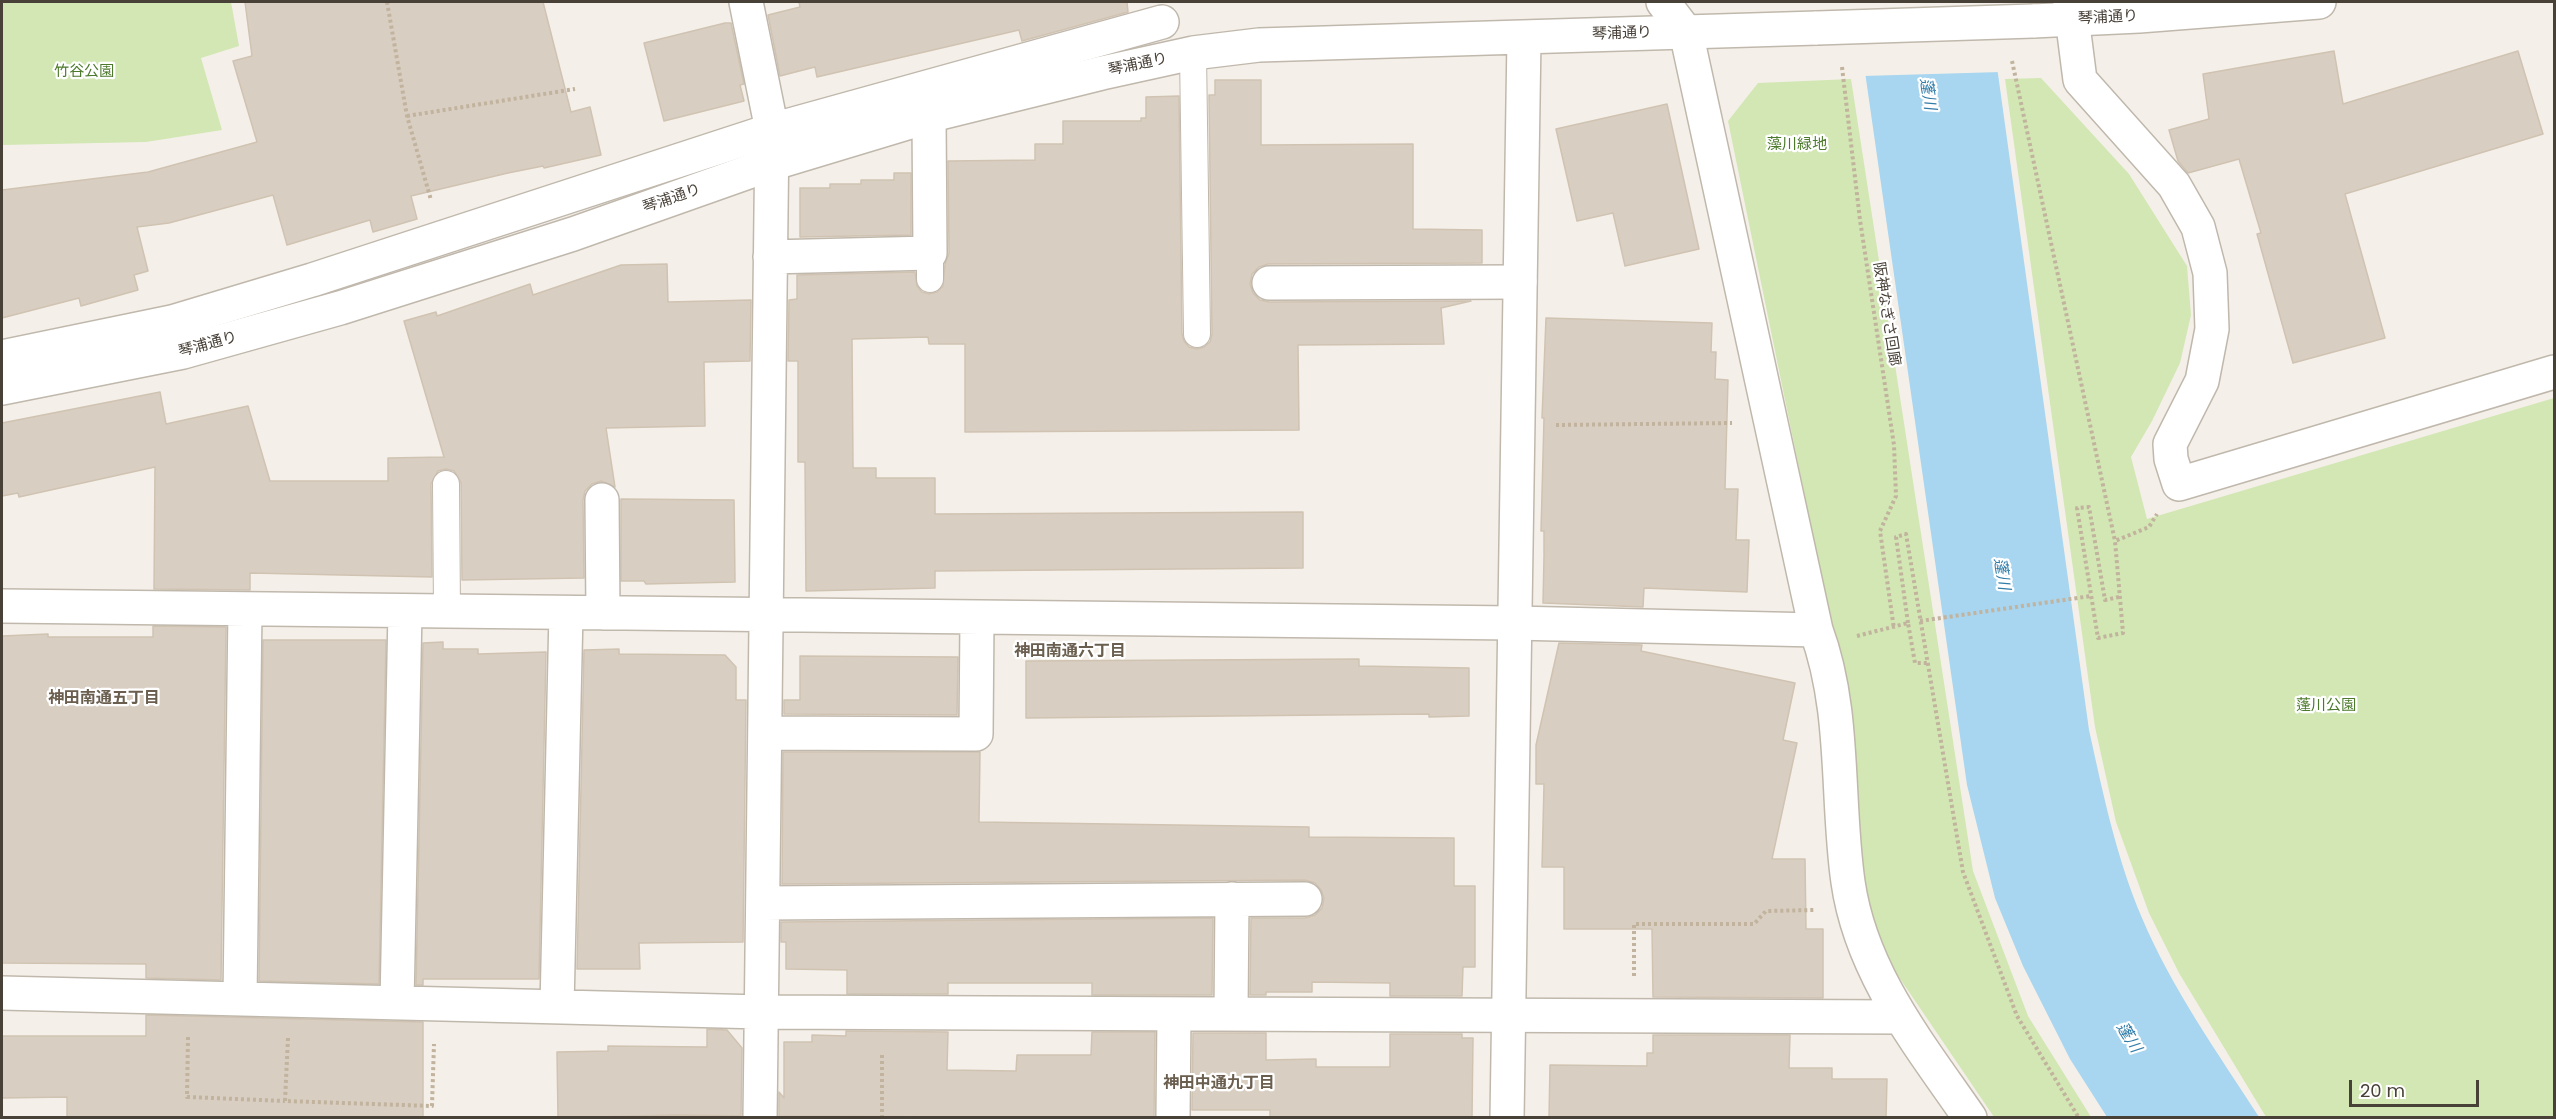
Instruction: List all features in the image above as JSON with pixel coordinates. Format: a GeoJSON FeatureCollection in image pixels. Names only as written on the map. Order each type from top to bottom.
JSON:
{"type":"FeatureCollection","features":[{"type":"Feature","properties":{"kind":"street"},"geometry":{"type":"LineString","coordinates":[[746,2],[772,130],[760,1118]]}},
{"type":"Feature","properties":{"kind":"street"},"geometry":{"type":"LineString","coordinates":[[1663,2],[1686,32],[1830,678],[1836,712],[1848,882],[1854,910],[1876,975],[1900,1017],[1970,1118]]}},
{"type":"Feature","properties":{"kind":"street","name":"琴浦通り"},"geometry":{"type":"LineString","coordinates":[[2,388],[183,352],[318,315],[573,234],[771,164],[929,117],[1179,56],[1259,45],[2033,21],[2071,11],[2319,2]]}},
{"type":"Feature","properties":{"kind":"street"},"geometry":{"type":"LineString","coordinates":[[2071,11],[2079,80],[2174,185],[2198,227],[2210,273],[2212,328],[2202,381],[2170,444],[2171,459],[2179,484],[2554,372]]}},
{"type":"Feature","properties":{"kind":"street"},"geometry":{"type":"LineString","coordinates":[[2,357],[171,322],[441,239],[772,130],[1161,12],[1179,56]]}},
{"type":"Feature","properties":{"kind":"street"},"geometry":{"type":"LineString","coordinates":[[1507,1118],[1524,38]]}},
{"type":"Feature","properties":{"kind":"street"},"geometry":{"type":"LineString","coordinates":[[770,257],[930,266],[929,117]]}},
{"type":"Feature","properties":{"kind":"street"},"geometry":{"type":"LineString","coordinates":[[1269,283],[1520,282]]}},
{"type":"Feature","properties":{"kind":"street"},"geometry":{"type":"LineString","coordinates":[[602,500],[603,613]]}},
{"type":"Feature","properties":{"kind":"street"},"geometry":{"type":"LineString","coordinates":[[2,606],[1514,623],[1819,636]]}},
{"type":"Feature","properties":{"kind":"street"},"geometry":{"type":"LineString","coordinates":[[240,999],[245,609]]}},
{"type":"Feature","properties":{"kind":"street"},"geometry":{"type":"LineString","coordinates":[[397,1003],[405,611]]}},
{"type":"Feature","properties":{"kind":"street"},"geometry":{"type":"LineString","coordinates":[[557,1007],[566,613]]}},
{"type":"Feature","properties":{"kind":"street"},"geometry":{"type":"LineString","coordinates":[[765,733],[976,734],[977,618]]}},
{"type":"Feature","properties":{"kind":"street"},"geometry":{"type":"LineString","coordinates":[[1231,1013],[1232,899]]}},
{"type":"Feature","properties":{"kind":"street"},"geometry":{"type":"LineString","coordinates":[[763,903],[1305,899]]}},
{"type":"Feature","properties":{"kind":"street"},"geometry":{"type":"LineString","coordinates":[[2,993],[762,1012],[1900,1017]]}},
{"type":"Feature","properties":{"kind":"street"},"geometry":{"type":"LineString","coordinates":[[1173,1118],[1174,1014]]}},
{"type":"Feature","properties":{"kind":"lane"},"geometry":{"type":"LineString","coordinates":[[1179,56],[1197,334]]}},
{"type":"Feature","properties":{"kind":"lane"},"geometry":{"type":"LineString","coordinates":[[446,484],[447,611]]}},
{"type":"Feature","properties":{"kind":"path"},"geometry":{"type":"LineString","coordinates":[[387,2],[407,116],[441,239]]}},
{"type":"Feature","properties":{"kind":"path","name":"阪神なぎさ回廊"},"geometry":{"type":"LineString","coordinates":[[1840,56],[1860,220],[1894,445],[1896,496],[1881,531],[1894,629]]}},
{"type":"Feature","properties":{"kind":"path"},"geometry":{"type":"LineString","coordinates":[[2012,58],[2017,92],[2115,541],[2123,633],[2098,638],[2077,508],[2090,507],[2105,600],[2119,597]]}},
{"type":"Feature","properties":{"kind":"path"},"geometry":{"type":"LineString","coordinates":[[407,116],[575,89]]}},
{"type":"Feature","properties":{"kind":"path"},"geometry":{"type":"LineString","coordinates":[[1517,426],[1772,423]]}},
{"type":"Feature","properties":{"kind":"path"},"geometry":{"type":"LineString","coordinates":[[2115,541],[2149,527]]}},
{"type":"Feature","properties":{"kind":"path"},"geometry":{"type":"LineString","coordinates":[[1927,663],[1915,663],[1908,623],[1896,537],[1906,534],[1963,873],[2017,1016],[2079,1118]]}},
{"type":"Feature","properties":{"kind":"path"},"geometry":{"type":"LineString","coordinates":[[1920,621],[2091,596]]}},
{"type":"Feature","properties":{"kind":"path"},"geometry":{"type":"LineString","coordinates":[[1819,636],[1894,629],[1908,623]]}},
{"type":"Feature","properties":{"kind":"path"},"geometry":{"type":"LineString","coordinates":[[1634,1015],[1634,924],[1754,924],[1766,911],[1854,910]]}},
{"type":"Feature","properties":{"kind":"path"},"geometry":{"type":"LineString","coordinates":[[189,998],[187,1097],[432,1106],[435,1004]]}},
{"type":"Feature","properties":{"kind":"path"},"geometry":{"type":"LineString","coordinates":[[285,1101],[289,1000]]}},
{"type":"Feature","properties":{"kind":"path"},"geometry":{"type":"LineString","coordinates":[[882,1012],[882,1118]]}},
{"type":"Feature","properties":{"kind":"green space","name":"竹谷公園"},"geometry":{"type":"Polygon","coordinates":[[[2,2],[231,2],[239,46],[201,58],[222,130],[146,142],[2,145],[2,2]]]}},
{"type":"Feature","properties":{"kind":"green space","name":"蓬川公園"},"geometry":{"type":"Polygon","coordinates":[[[2041,78],[2129,174],[2187,266],[2191,315],[2180,363],[2152,421],[2131,457],[2147,519],[2554,398],[2554,1117],[2266,1117],[2179,973],[2149,913],[2116,822],[2095,727],[2005,79],[2041,78]]]}},
{"type":"Feature","properties":{"kind":"green space","name":"藻川緑地"},"geometry":{"type":"Polygon","coordinates":[[[1851,79],[1973,871],[2028,1016],[2091,1117],[1994,1117],[1888,961],[1857,885],[1855,742],[1728,121],[1758,83],[1851,79]]]}},
{"type":"Feature","properties":{"kind":"water","name":"蓬川"},"geometry":{"type":"Polygon","coordinates":[[[1855,2],[1988,2],[2089,730],[2105,801],[2125,872],[2154,944],[2196,1020],[2259,1117],[2107,1117],[2070,1059],[2023,966],[1995,898],[1967,785],[1855,2]]]}},
{"type":"Feature","properties":{"kind":"pier"},"geometry":{"type":"Polygon","coordinates":[[[1852,2],[1991,2],[2001,72],[1863,76],[1852,2]]]}},
{"type":"Feature","properties":{"kind":"building"},"geometry":{"type":"Polygon","coordinates":[[[245,2],[543,2],[571,112],[590,107],[601,155],[544,168],[543,166],[508,173],[411,196],[417,219],[373,232],[370,220],[287,245],[273,195],[169,223],[137,227],[148,271],[134,275],[138,290],[81,306],[79,298],[2,318],[2,190],[148,172],[257,142],[233,61],[252,56],[245,2]]]}},
{"type":"Feature","properties":{"kind":"building"},"geometry":{"type":"Polygon","coordinates":[[[799,2],[1127,2],[1128,12],[1022,41],[1019,30],[817,77],[815,67],[780,76],[768,15],[800,7],[799,2]]]}},
{"type":"Feature","properties":{"kind":"building"},"geometry":{"type":"Polygon","coordinates":[[[731,23],[744,84],[740,85],[744,101],[664,121],[644,43],[731,23]]]}},
{"type":"Feature","properties":{"kind":"building"},"geometry":{"type":"Polygon","coordinates":[[[2334,51],[2343,104],[2518,51],[2543,134],[2345,194],[2385,338],[2293,363],[2257,234],[2261,233],[2239,159],[2188,173],[2178,161],[2169,130],[2209,119],[2203,74],[2334,51]]]}},
{"type":"Feature","properties":{"kind":"building"},"geometry":{"type":"Polygon","coordinates":[[[1215,80],[1261,80],[1261,145],[1413,144],[1413,229],[1482,230],[1482,263],[1268,264],[1259,267],[1252,274],[1250,284],[1253,293],[1260,300],[1269,302],[1471,301],[1441,308],[1444,344],[1298,345],[1299,430],[965,432],[965,344],[929,344],[928,337],[852,339],[853,468],[876,468],[876,478],[935,478],[935,514],[1303,512],[1303,568],[935,571],[935,588],[806,591],[805,462],[798,462],[798,361],[788,361],[789,300],[797,299],[797,275],[915,272],[917,286],[922,292],[929,294],[937,292],[943,286],[945,264],[949,253],[948,161],[1035,160],[1035,144],[1063,144],[1063,121],[1141,121],[1141,118],[1146,118],[1146,97],[1179,96],[1182,334],[1189,347],[1197,349],[1204,347],[1210,342],[1212,334],[1209,95],[1215,95],[1215,80]]]}},
{"type":"Feature","properties":{"kind":"building"},"geometry":{"type":"Polygon","coordinates":[[[1667,104],[1699,249],[1625,266],[1613,213],[1577,221],[1556,129],[1667,104]]]}},
{"type":"Feature","properties":{"kind":"building"},"geometry":{"type":"Polygon","coordinates":[[[894,173],[911,173],[911,235],[800,237],[800,188],[830,188],[830,184],[861,184],[861,180],[894,180],[894,173]]]}},
{"type":"Feature","properties":{"kind":"building"},"geometry":{"type":"Polygon","coordinates":[[[667,264],[668,302],[751,300],[750,361],[704,362],[705,426],[606,428],[615,487],[601,481],[592,484],[585,491],[583,500],[584,578],[462,580],[461,483],[454,471],[446,469],[438,471],[431,484],[432,577],[250,573],[250,590],[154,589],[155,467],[19,497],[18,493],[2,496],[2,423],[160,392],[166,424],[248,406],[270,481],[388,481],[388,458],[444,457],[404,321],[436,312],[437,316],[530,284],[533,295],[621,265],[667,264]]]}},
{"type":"Feature","properties":{"kind":"building"},"geometry":{"type":"Polygon","coordinates":[[[1546,318],[1712,323],[1711,352],[1716,352],[1715,379],[1728,380],[1725,489],[1738,489],[1736,540],[1749,540],[1747,592],[1644,588],[1643,607],[1543,603],[1544,531],[1541,531],[1544,418],[1542,418],[1546,318]]]}},
{"type":"Feature","properties":{"kind":"building"},"geometry":{"type":"Polygon","coordinates":[[[621,499],[734,500],[735,582],[646,584],[644,581],[621,581],[621,499]]]}},
{"type":"Feature","properties":{"kind":"building"},"geometry":{"type":"Polygon","coordinates":[[[153,626],[226,627],[221,980],[146,978],[146,964],[2,963],[2,636],[48,634],[48,637],[153,637],[153,626]]]}},
{"type":"Feature","properties":{"kind":"building"},"geometry":{"type":"Polygon","coordinates":[[[263,640],[386,640],[379,984],[259,981],[263,640]]]}},
{"type":"Feature","properties":{"kind":"building"},"geometry":{"type":"Polygon","coordinates":[[[443,642],[443,649],[478,649],[478,654],[546,652],[539,979],[423,979],[423,985],[416,985],[423,643],[443,642]]]}},
{"type":"Feature","properties":{"kind":"building"},"geometry":{"type":"Polygon","coordinates":[[[1559,643],[1642,645],[1641,651],[1795,683],[1783,740],[1797,743],[1772,859],[1805,859],[1806,929],[1823,929],[1823,998],[1653,997],[1652,929],[1564,929],[1564,867],[1542,867],[1544,784],[1536,784],[1536,745],[1559,643]]]}},
{"type":"Feature","properties":{"kind":"building"},"geometry":{"type":"Polygon","coordinates":[[[619,649],[619,654],[725,655],[736,667],[736,700],[746,700],[743,942],[639,943],[640,969],[577,969],[584,650],[619,649]]]}},
{"type":"Feature","properties":{"kind":"building"},"geometry":{"type":"Polygon","coordinates":[[[800,656],[958,657],[957,715],[784,714],[784,700],[800,700],[800,656]]]}},
{"type":"Feature","properties":{"kind":"building"},"geometry":{"type":"Polygon","coordinates":[[[1359,659],[1359,666],[1469,668],[1469,716],[1429,717],[1429,714],[1026,718],[1026,661],[1359,659]]]}},
{"type":"Feature","properties":{"kind":"building"},"geometry":{"type":"Polygon","coordinates":[[[783,752],[980,752],[979,822],[1309,827],[1309,837],[1454,838],[1454,886],[1475,886],[1475,967],[1463,967],[1462,996],[1390,996],[1390,983],[1312,982],[1312,992],[1266,992],[1266,995],[1250,995],[1251,918],[1305,918],[1315,915],[1322,908],[1324,898],[1315,883],[1305,880],[782,884],[783,752]]]}},
{"type":"Feature","properties":{"kind":"building"},"geometry":{"type":"Polygon","coordinates":[[[1213,918],[1212,995],[1092,995],[1092,983],[948,983],[948,994],[847,994],[847,970],[786,969],[786,942],[781,942],[781,922],[1213,918]]]}},
{"type":"Feature","properties":{"kind":"building"},"geometry":{"type":"Polygon","coordinates":[[[146,1015],[423,1022],[423,1118],[67,1118],[67,1097],[2,1098],[2,1036],[146,1036],[146,1015]]]}},
{"type":"Feature","properties":{"kind":"building"},"geometry":{"type":"Polygon","coordinates":[[[707,1029],[727,1030],[742,1048],[741,1116],[558,1118],[557,1052],[608,1051],[608,1046],[707,1047],[707,1029]]]}},
{"type":"Feature","properties":{"kind":"building"},"geometry":{"type":"Polygon","coordinates":[[[846,1031],[948,1032],[947,1070],[1016,1071],[1017,1055],[1091,1055],[1092,1032],[1155,1032],[1154,1118],[779,1116],[779,1092],[784,1098],[784,1042],[812,1042],[812,1035],[846,1036],[846,1031]]]}},
{"type":"Feature","properties":{"kind":"building"},"geometry":{"type":"Polygon","coordinates":[[[1193,1033],[1266,1033],[1266,1060],[1316,1059],[1316,1067],[1390,1067],[1390,1034],[1462,1034],[1462,1038],[1473,1038],[1472,1118],[1270,1118],[1270,1110],[1192,1110],[1193,1033]]]}},
{"type":"Feature","properties":{"kind":"building"},"geometry":{"type":"Polygon","coordinates":[[[1653,1035],[1790,1035],[1789,1068],[1832,1068],[1832,1079],[1887,1079],[1886,1118],[1549,1118],[1550,1065],[1647,1066],[1647,1053],[1653,1053],[1653,1035]]]}},
{"type":"Feature","properties":{"kind":"district","name":"神田南通六丁目"},"geometry":{"type":"Point","coordinates":[1070,652]}},
{"type":"Feature","properties":{"kind":"district","name":"神田南通五丁目"},"geometry":{"type":"Point","coordinates":[104,699]}},
{"type":"Feature","properties":{"kind":"district","name":"神田中通九丁目"},"geometry":{"type":"Point","coordinates":[1219,1084]}}]}
